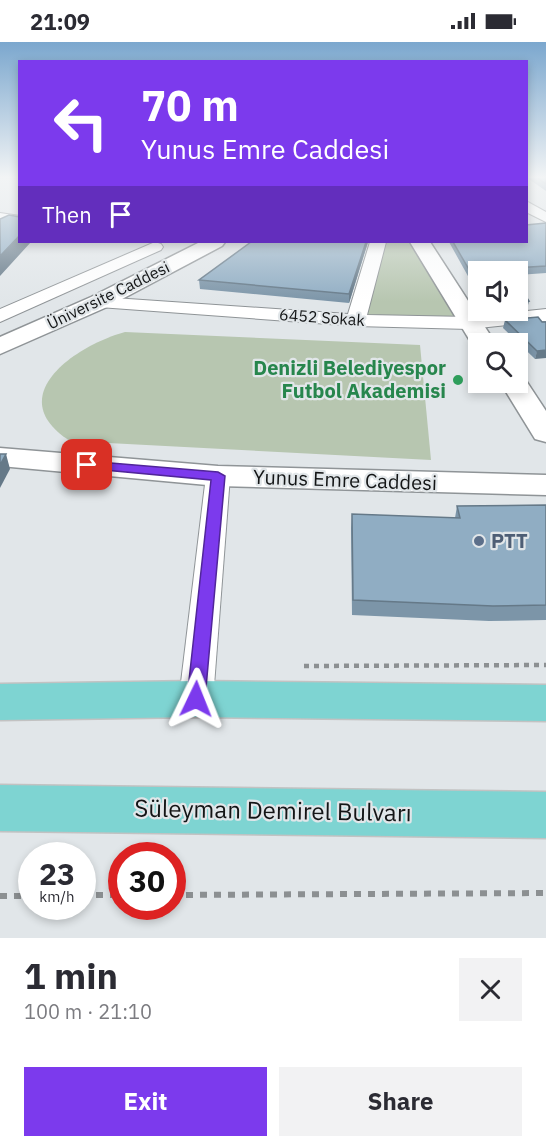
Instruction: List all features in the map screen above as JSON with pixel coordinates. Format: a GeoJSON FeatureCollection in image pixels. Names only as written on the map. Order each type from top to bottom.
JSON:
{"type":"FeatureCollection","features":[{"type":"Feature","properties":{"kind":"main road"},"geometry":{"type":"LineString","coordinates":[[0,702],[196,699],[546,703]]}},
{"type":"Feature","properties":{"kind":"main road","name":"Süleyman Demirel Bulvarı"},"geometry":{"type":"LineString","coordinates":[[0,808],[546,815]]}},
{"type":"Feature","properties":{"kind":"street"},"geometry":{"type":"LineString","coordinates":[[528,220],[546,218]]}},
{"type":"Feature","properties":{"kind":"street"},"geometry":{"type":"LineString","coordinates":[[0,316],[155,247],[131,243]]}},
{"type":"Feature","properties":{"kind":"street","name":"Üniversite Caddesi"},"geometry":{"type":"LineString","coordinates":[[0,345],[99,302],[213,243]]}},
{"type":"Feature","properties":{"kind":"street"},"geometry":{"type":"LineString","coordinates":[[356,320],[378,243]]}},
{"type":"Feature","properties":{"kind":"street"},"geometry":{"type":"LineString","coordinates":[[421,243],[476,333]]}},
{"type":"Feature","properties":{"kind":"street","name":"6452 Sokak"},"geometry":{"type":"LineString","coordinates":[[99,302],[356,320],[469,323],[546,315]]}},
{"type":"Feature","properties":{"kind":"street"},"geometry":{"type":"LineString","coordinates":[[520,393],[546,433]]}},
{"type":"Feature","properties":{"kind":"street","name":"Yunus Emre Caddesi"},"geometry":{"type":"LineString","coordinates":[[0,457],[218,476],[546,485]]}},
{"type":"Feature","properties":{"kind":"street"},"geometry":{"type":"LineString","coordinates":[[196,699],[218,476]]}},
{"type":"Feature","properties":{"kind":"path"},"geometry":{"type":"LineString","coordinates":[[186,894],[546,893]]}},
{"type":"Feature","properties":{"kind":"path"},"geometry":{"type":"LineString","coordinates":[[0,896],[18,896]]}},
{"type":"Feature","properties":{"kind":"green space"},"geometry":{"type":"Polygon","coordinates":[[[378,243],[421,243],[469,323],[356,320],[378,243]]]}},
{"type":"Feature","properties":{"kind":"green space"},"geometry":{"type":"Polygon","coordinates":[[[125,332],[420,345],[431,460],[70,441],[50,424],[42,407],[44,390],[53,374],[68,360],[86,348],[125,332]]]}},
{"type":"Feature","properties":{"kind":"building"},"geometry":{"type":"Polygon","coordinates":[[[18,218],[18,237],[0,256],[0,219],[18,218]]]}},
{"type":"Feature","properties":{"kind":"building"},"geometry":{"type":"Polygon","coordinates":[[[546,223],[546,266],[528,267],[528,261],[468,261],[468,268],[454,243],[528,243],[528,225],[546,223]]]}},
{"type":"Feature","properties":{"kind":"building"},"geometry":{"type":"Polygon","coordinates":[[[250,243],[366,243],[349,294],[199,280],[250,243]]]}},
{"type":"Feature","properties":{"kind":"building"},"geometry":{"type":"Polygon","coordinates":[[[538,317],[542,322],[546,322],[546,350],[537,351],[528,342],[528,333],[518,333],[506,321],[528,321],[528,318],[538,317]]]}},
{"type":"Feature","properties":{"kind":"building"},"geometry":{"type":"Polygon","coordinates":[[[0,454],[6,454],[0,465],[0,454]]]}},
{"type":"Feature","properties":{"kind":"building"},"geometry":{"type":"Polygon","coordinates":[[[546,505],[546,605],[493,606],[353,600],[352,514],[460,518],[457,506],[546,505]]]}},
{"type":"Feature","properties":{"kind":"place","name":"Denizli Belediyespor Futbol Akademisi"},"geometry":{"type":"Point","coordinates":[458,380]}},
{"type":"Feature","properties":{"kind":"place","name":"PTT"},"geometry":{"type":"Point","coordinates":[479,541]}},
{"type":"Feature","properties":{"kind":"route"},"geometry":{"type":"LineString","coordinates":[[87,465],[218,476],[197,668],[196,699]]}}]}
